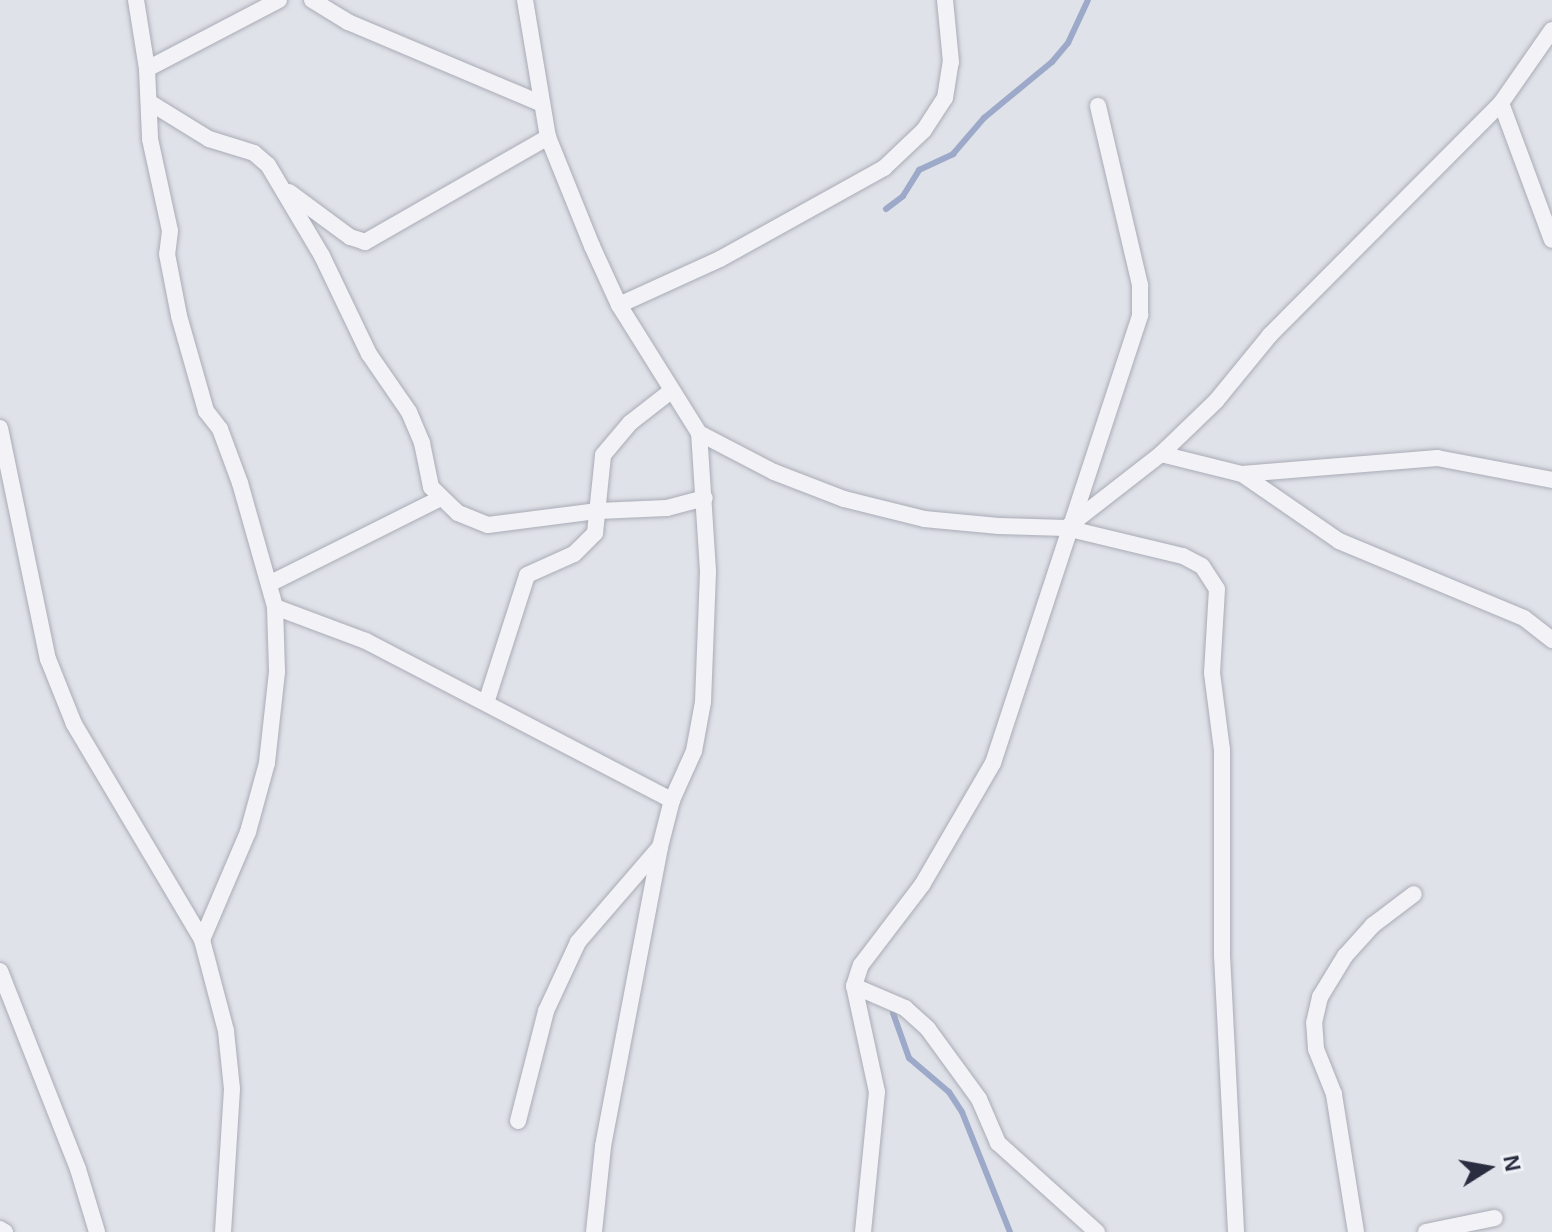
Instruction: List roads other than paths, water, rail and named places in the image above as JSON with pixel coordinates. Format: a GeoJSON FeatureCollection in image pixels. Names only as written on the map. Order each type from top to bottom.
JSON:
{"type":"FeatureCollection","features":[{"type":"Feature","properties":{"kind":"street"},"geometry":{"type":"LineString","coordinates":[[136,0],[147,69],[150,139],[170,231],[167,254],[179,316],[206,411],[220,429],[240,483],[271,583],[275,607],[277,672],[267,763],[248,832],[202,940]]}},
{"type":"Feature","properties":{"kind":"street"},"geometry":{"type":"LineString","coordinates":[[147,69],[279,0]]}},
{"type":"Feature","properties":{"kind":"street"},"geometry":{"type":"LineString","coordinates":[[312,0],[348,22],[540,103]]}},
{"type":"Feature","properties":{"kind":"street"},"geometry":{"type":"LineString","coordinates":[[525,0],[548,137],[619,305],[699,433],[705,498],[703,702],[694,751],[672,800],[660,847],[603,1146],[594,1232]]}},
{"type":"Feature","properties":{"kind":"street"},"geometry":{"type":"LineString","coordinates":[[619,305],[720,259],[884,168],[924,130],[945,98],[951,62],[945,0]]}},
{"type":"Feature","properties":{"kind":"street"},"geometry":{"type":"LineString","coordinates":[[1066,528],[1161,454],[1216,401],[1270,335],[1501,103],[1552,30]]}},
{"type":"Feature","properties":{"kind":"street"},"geometry":{"type":"LineString","coordinates":[[149,102],[209,139],[254,153],[285,189],[350,237],[365,242],[548,137]]}},
{"type":"Feature","properties":{"kind":"street"},"geometry":{"type":"LineString","coordinates":[[1501,103],[1552,240]]}},
{"type":"Feature","properties":{"kind":"street"},"geometry":{"type":"LineString","coordinates":[[863,1232],[877,1092],[854,986],[861,965],[922,885],[993,763],[1029,666],[1066,528],[1140,315],[1137,270],[1098,106]]}},
{"type":"Feature","properties":{"kind":"street"},"geometry":{"type":"LineString","coordinates":[[285,189],[369,354],[420,435],[427,478],[439,499],[474,523],[488,525],[598,511],[667,508],[705,498]]}},
{"type":"Feature","properties":{"kind":"street"},"geometry":{"type":"LineString","coordinates":[[486,703],[527,575],[586,545],[595,533],[603,455],[612,440],[671,391]]}},
{"type":"Feature","properties":{"kind":"street"},"geometry":{"type":"LineString","coordinates":[[0,428],[48,659],[74,724],[202,940],[226,1031],[232,1089],[223,1232]]}},
{"type":"Feature","properties":{"kind":"street"},"geometry":{"type":"LineString","coordinates":[[699,433],[774,472],[844,499],[924,519],[1066,528],[1183,556],[1202,566],[1217,589],[1212,673],[1222,750],[1222,955],[1236,1232]]}},
{"type":"Feature","properties":{"kind":"street"},"geometry":{"type":"LineString","coordinates":[[1161,454],[1242,474],[1437,458],[1552,480]]}},
{"type":"Feature","properties":{"kind":"street"},"geometry":{"type":"LineString","coordinates":[[1242,474],[1339,541],[1524,618],[1552,640]]}},
{"type":"Feature","properties":{"kind":"street"},"geometry":{"type":"LineString","coordinates":[[271,583],[439,499]]}},
{"type":"Feature","properties":{"kind":"street"},"geometry":{"type":"LineString","coordinates":[[275,607],[366,641],[672,800]]}},
{"type":"Feature","properties":{"kind":"street"},"geometry":{"type":"LineString","coordinates":[[518,1121],[546,1011],[578,942],[660,847]]}},
{"type":"Feature","properties":{"kind":"street"},"geometry":{"type":"LineString","coordinates":[[1356,1232],[1334,1094],[1316,1049],[1314,1023],[1320,997],[1345,956],[1373,925],[1414,894]]}},
{"type":"Feature","properties":{"kind":"street"},"geometry":{"type":"LineString","coordinates":[[0,971],[78,1169],[97,1232]]}},
{"type":"Feature","properties":{"kind":"street"},"geometry":{"type":"LineString","coordinates":[[854,986],[905,1008],[928,1029],[979,1099],[998,1143],[1097,1232]]}},
{"type":"Feature","properties":{"kind":"street"},"geometry":{"type":"LineString","coordinates":[[1426,1232],[1495,1218]]}},
{"type":"Feature","properties":{"kind":"waterway"},"geometry":{"type":"LineString","coordinates":[[886,209],[903,196],[919,170],[953,154],[984,118],[1052,62],[1068,43],[1088,0]]}},
{"type":"Feature","properties":{"kind":"waterway"},"geometry":{"type":"LineString","coordinates":[[893,1013],[909,1058],[949,1092],[962,1112],[1010,1232]]}}]}
